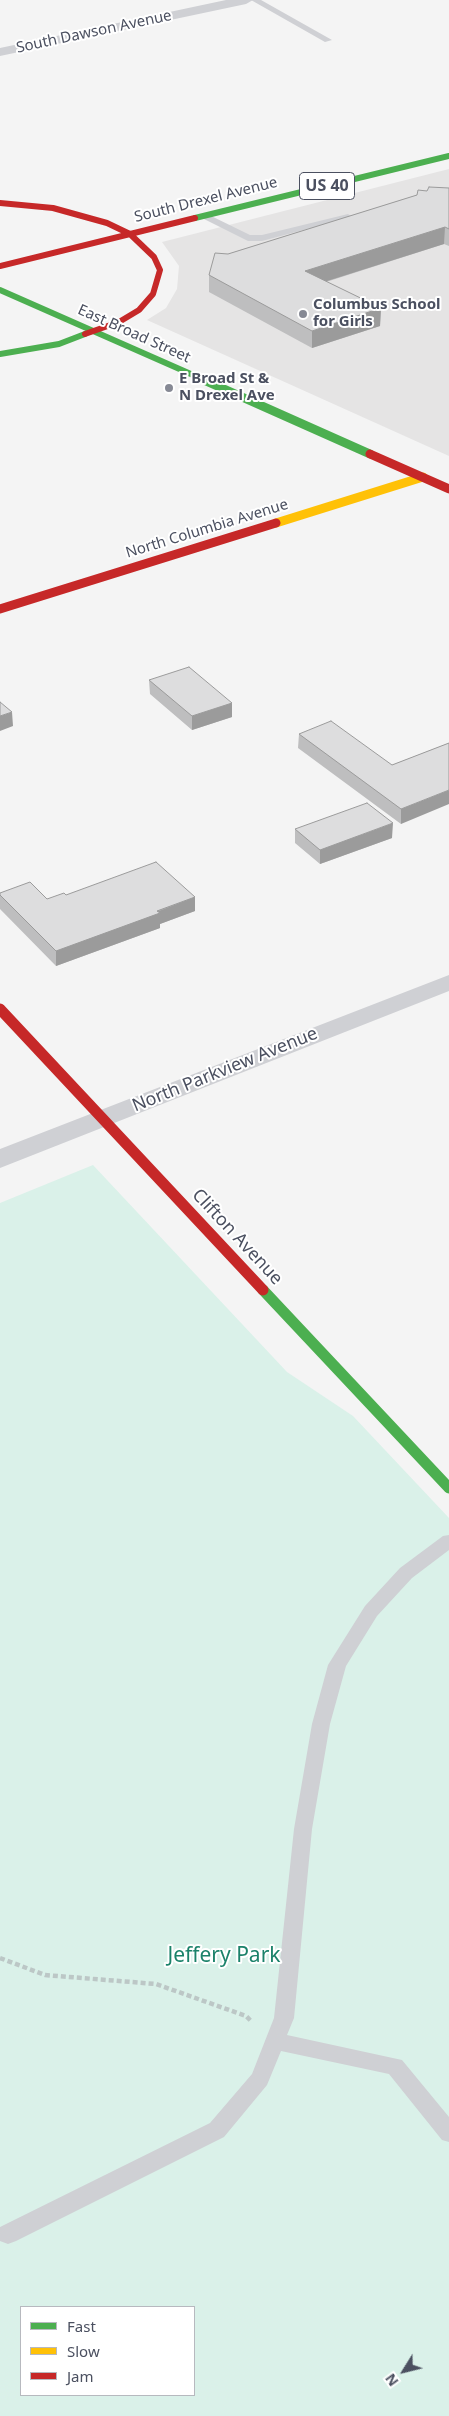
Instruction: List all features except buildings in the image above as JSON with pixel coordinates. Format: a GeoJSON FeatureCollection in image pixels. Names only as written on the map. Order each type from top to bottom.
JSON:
{"type":"FeatureCollection","features":[{"type":"Feature","properties":{"kind":"street","name":"South Dawson Avenue"},"geometry":{"type":"LineString","coordinates":[[0,52],[246,0]]}},
{"type":"Feature","properties":{"kind":"street","name":"South Drexel Avenue"},"geometry":{"type":"LineString","coordinates":[[0,266],[449,156]]}},
{"type":"Feature","properties":{"kind":"street"},"geometry":{"type":"LineString","coordinates":[[0,202],[21,203],[78,214],[107,223],[130,234],[154,257],[160,270],[158,284],[153,294],[139,310],[119,322],[95,333],[59,344],[0,354]]}},
{"type":"Feature","properties":{"kind":"street","name":"East Broad Street"},"geometry":{"type":"LineString","coordinates":[[0,290],[449,489]]}},
{"type":"Feature","properties":{"kind":"street","name":"North Columbia Avenue"},"geometry":{"type":"LineString","coordinates":[[0,609],[423,477]]}},
{"type":"Feature","properties":{"kind":"street","name":"North Parkview Avenue"},"geometry":{"type":"LineString","coordinates":[[0,1159],[449,982]]}},
{"type":"Feature","properties":{"kind":"street","name":"Clifton Avenue"},"geometry":{"type":"LineString","coordinates":[[0,1009],[449,1488]]}},
{"type":"Feature","properties":{"kind":"lane"},"geometry":{"type":"LineString","coordinates":[[255,0],[328,40]]}},
{"type":"Feature","properties":{"kind":"lane"},"geometry":{"type":"LineString","coordinates":[[206,216],[248,238],[262,238],[356,216]]}},
{"type":"Feature","properties":{"kind":"lane"},"geometry":{"type":"LineString","coordinates":[[8,2234],[218,2130],[260,2079],[284,2018],[303,1829],[321,1724],[336,1665],[371,1610],[406,1573],[449,1541]]}},
{"type":"Feature","properties":{"kind":"lane"},"geometry":{"type":"LineString","coordinates":[[274,2042],[394,2066],[449,2133]]}},
{"type":"Feature","properties":{"kind":"path"},"geometry":{"type":"LineString","coordinates":[[0,1958],[45,1975],[156,1984],[246,2016],[274,2042]]}},
{"type":"Feature","properties":{"kind":"shaded area","name":"Columbus School for Girls"},"geometry":{"type":"Polygon","coordinates":[[[449,169],[449,456],[147,320],[166,308],[177,289],[179,266],[162,242],[449,169]]]}},
{"type":"Feature","properties":{"kind":"green space","name":"Jeffery Park"},"geometry":{"type":"Polygon","coordinates":[[[93,1165],[287,1372],[353,1416],[449,1518],[449,2416],[0,2416],[0,1203],[93,1165]]]}},
{"type":"Feature","properties":{"kind":"traffic: fast"},"geometry":{"type":"LineString","coordinates":[[195,218],[449,156]]}},
{"type":"Feature","properties":{"kind":"traffic: fast"},"geometry":{"type":"LineString","coordinates":[[0,290],[370,454]]}},
{"type":"Feature","properties":{"kind":"traffic: fast"},"geometry":{"type":"LineString","coordinates":[[0,354],[59,344],[85,334]]}},
{"type":"Feature","properties":{"kind":"traffic: fast"},"geometry":{"type":"LineString","coordinates":[[263,1290],[449,1488]]}},
{"type":"Feature","properties":{"kind":"traffic: slow"},"geometry":{"type":"LineString","coordinates":[[276,523],[423,477]]}},
{"type":"Feature","properties":{"kind":"traffic: jam"},"geometry":{"type":"LineString","coordinates":[[0,203],[53,208],[107,223],[130,234],[154,257],[160,270],[153,294],[139,310],[119,322],[85,334]]}},
{"type":"Feature","properties":{"kind":"traffic: jam"},"geometry":{"type":"LineString","coordinates":[[0,266],[195,218]]}},
{"type":"Feature","properties":{"kind":"traffic: jam"},"geometry":{"type":"LineString","coordinates":[[370,454],[449,489]]}},
{"type":"Feature","properties":{"kind":"traffic: jam"},"geometry":{"type":"LineString","coordinates":[[0,609],[276,523]]}},
{"type":"Feature","properties":{"kind":"traffic: jam"},"geometry":{"type":"LineString","coordinates":[[0,1009],[263,1290]]}},
{"type":"Feature","properties":{"kind":"place","name":"Columbus School for Girls"},"geometry":{"type":"Point","coordinates":[303,314]}},
{"type":"Feature","properties":{"kind":"place","name":"E Broad St & N Drexel Ave"},"geometry":{"type":"Point","coordinates":[169,388]}}]}
